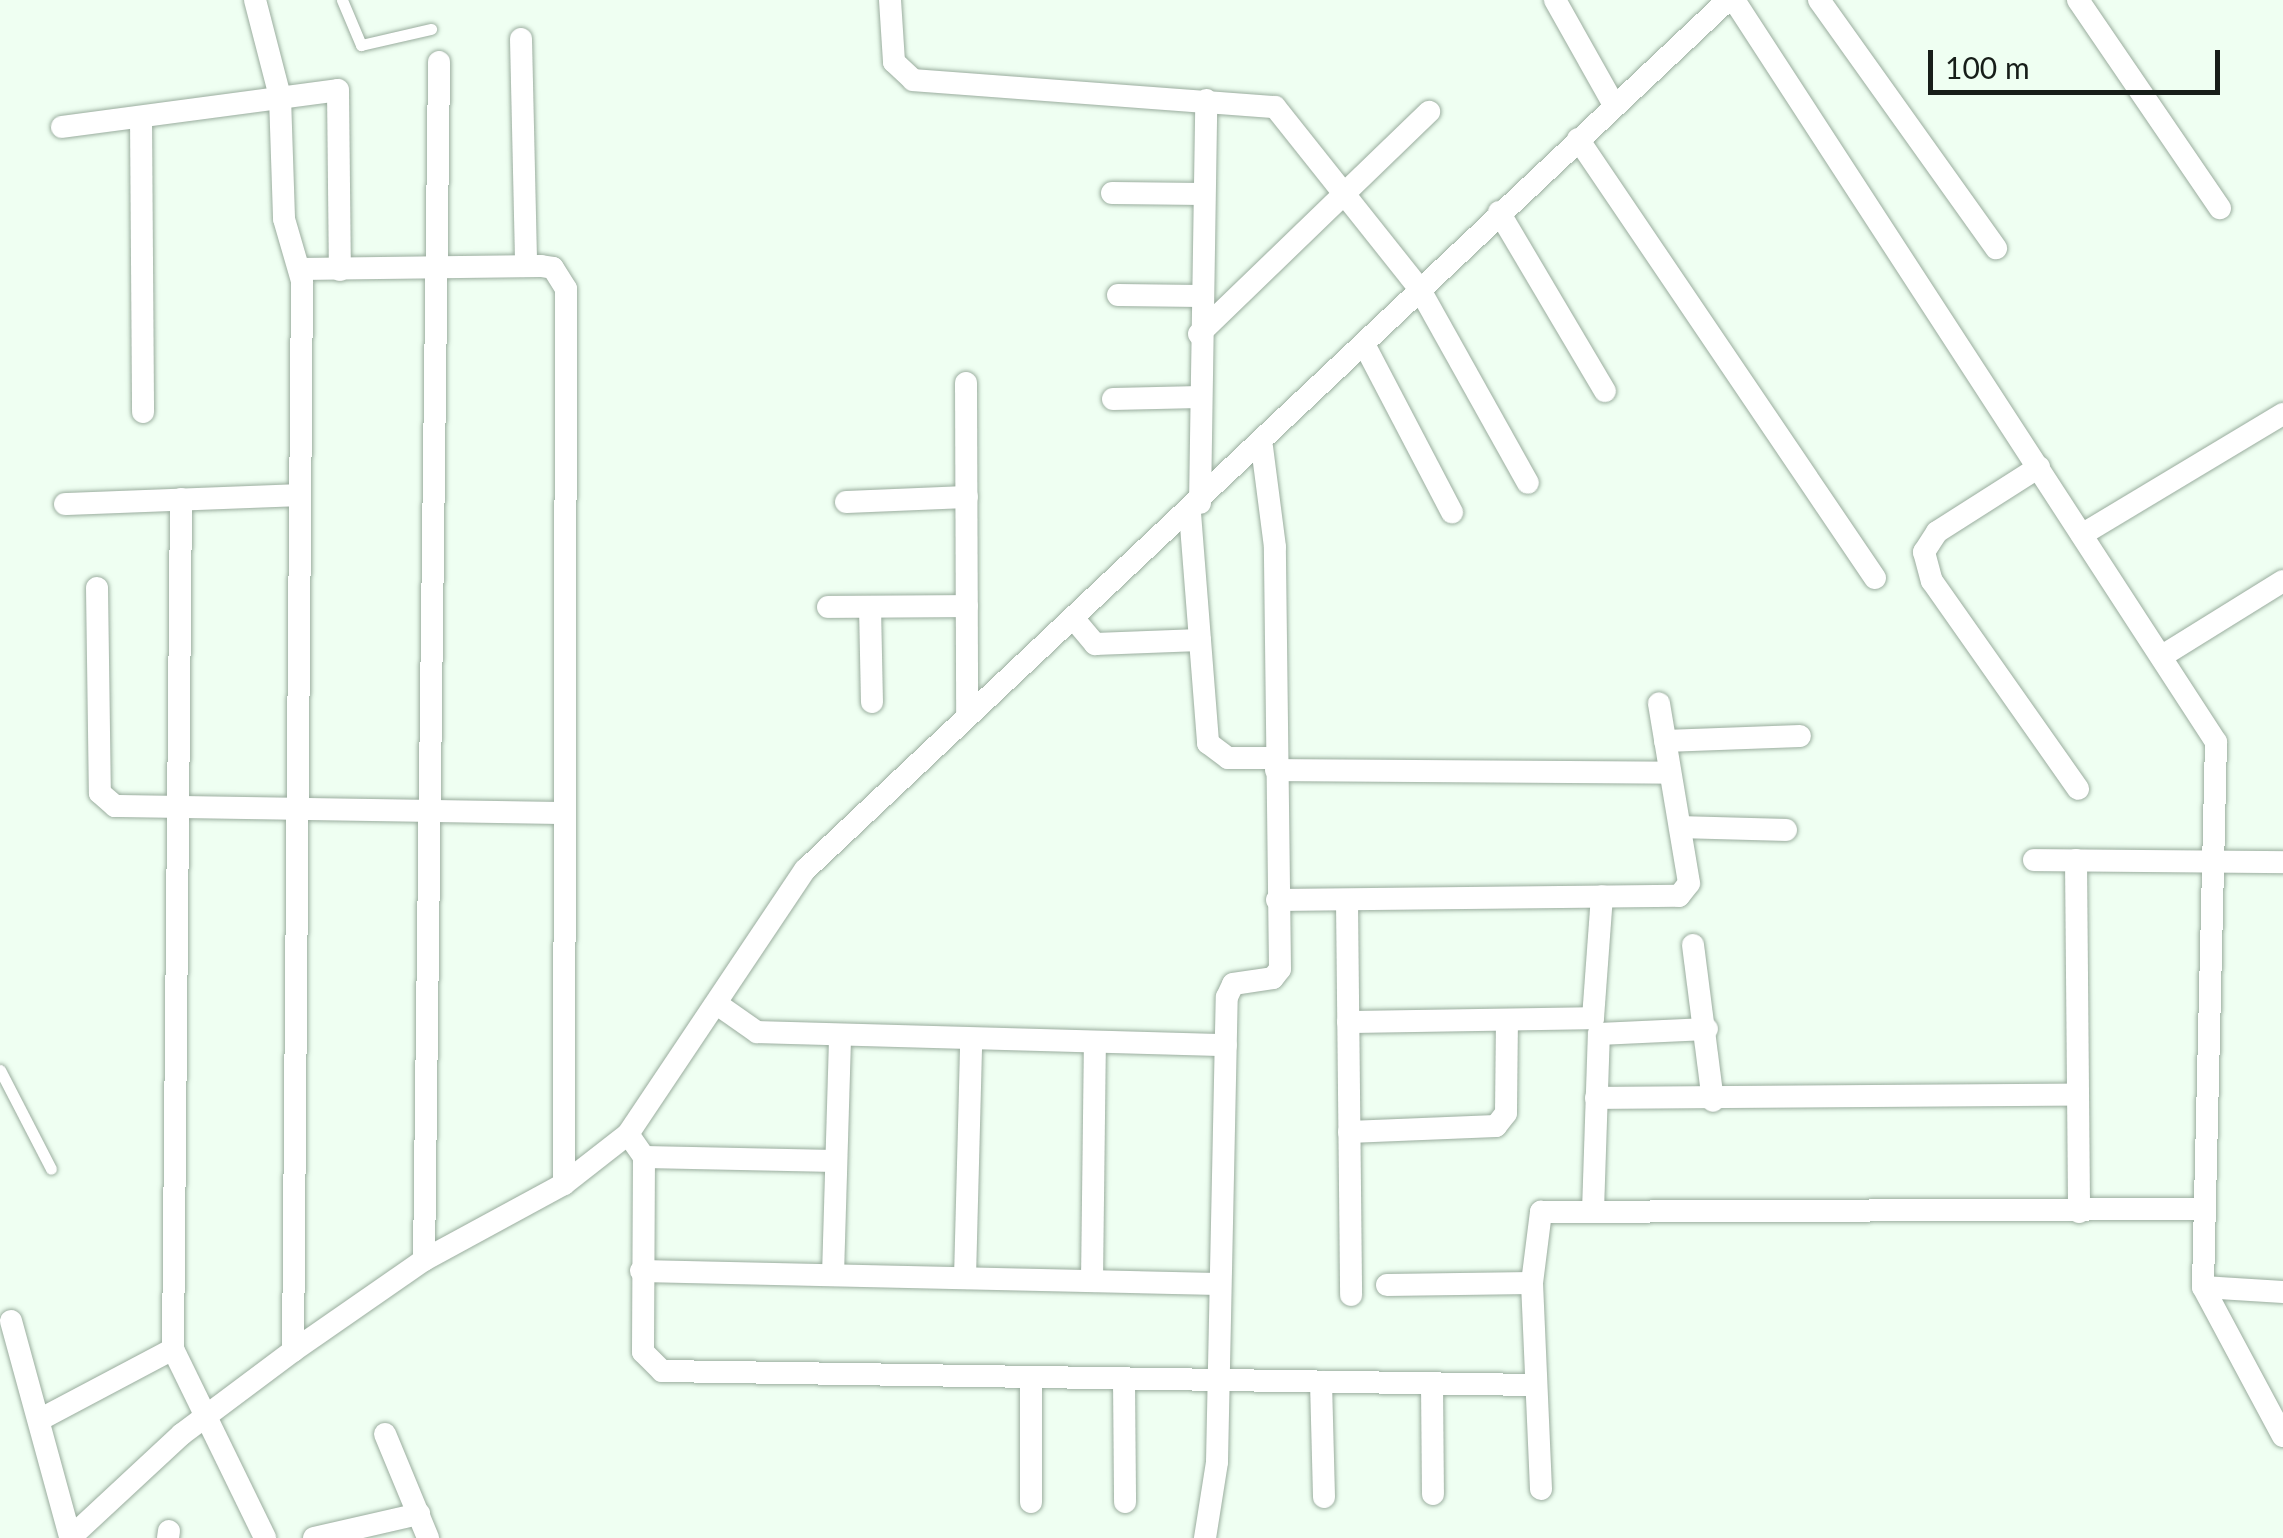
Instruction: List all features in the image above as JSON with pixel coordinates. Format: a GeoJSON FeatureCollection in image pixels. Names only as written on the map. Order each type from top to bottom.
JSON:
{"type":"FeatureCollection","features":[{"type":"Feature","properties":{"kind":"street"},"geometry":{"type":"LineString","coordinates":[[255,0],[280,98],[284,219],[300,269],[293,1351]]}},
{"type":"Feature","properties":{"kind":"street"},"geometry":{"type":"LineString","coordinates":[[890,0],[894,62],[913,80],[1035,94],[1206,100],[1275,108],[1419,288],[1528,483]]}},
{"type":"Feature","properties":{"kind":"street"},"geometry":{"type":"LineString","coordinates":[[1554,0],[1614,106]]}},
{"type":"Feature","properties":{"kind":"street"},"geometry":{"type":"LineString","coordinates":[[1819,0],[1996,248]]}},
{"type":"Feature","properties":{"kind":"street"},"geometry":{"type":"LineString","coordinates":[[2078,0],[2220,208]]}},
{"type":"Feature","properties":{"kind":"street"},"geometry":{"type":"LineString","coordinates":[[11,1321],[70,1537],[206,1417],[293,1351],[424,1260],[564,1184],[628,1134],[805,870],[1262,446],[1419,288],[1724,2],[2039,467],[2216,742],[2203,1287],[2283,1436]]}},
{"type":"Feature","properties":{"kind":"street"},"geometry":{"type":"LineString","coordinates":[[521,39],[526,266]]}},
{"type":"Feature","properties":{"kind":"street"},"geometry":{"type":"LineString","coordinates":[[424,1260],[439,62]]}},
{"type":"Feature","properties":{"kind":"street"},"geometry":{"type":"LineString","coordinates":[[62,127],[280,98],[341,94],[340,270]]}},
{"type":"Feature","properties":{"kind":"street"},"geometry":{"type":"LineString","coordinates":[[1206,100],[1195,508],[1200,640],[1212,750],[1276,764],[1670,773]]}},
{"type":"Feature","properties":{"kind":"street"},"geometry":{"type":"LineString","coordinates":[[1199,334],[1428,112]]}},
{"type":"Feature","properties":{"kind":"street"},"geometry":{"type":"LineString","coordinates":[[140,117],[144,412]]}},
{"type":"Feature","properties":{"kind":"street"},"geometry":{"type":"LineString","coordinates":[[1578,139],[1875,578]]}},
{"type":"Feature","properties":{"kind":"street"},"geometry":{"type":"LineString","coordinates":[[1112,193],[1203,194]]}},
{"type":"Feature","properties":{"kind":"street"},"geometry":{"type":"LineString","coordinates":[[1499,212],[1605,391]]}},
{"type":"Feature","properties":{"kind":"street"},"geometry":{"type":"LineString","coordinates":[[300,269],[553,268],[568,300],[564,1184]]}},
{"type":"Feature","properties":{"kind":"street"},"geometry":{"type":"LineString","coordinates":[[1118,295],[1200,296]]}},
{"type":"Feature","properties":{"kind":"street"},"geometry":{"type":"LineString","coordinates":[[1364,344],[1452,512]]}},
{"type":"Feature","properties":{"kind":"street"},"geometry":{"type":"LineString","coordinates":[[966,383],[967,716]]}},
{"type":"Feature","properties":{"kind":"street"},"geometry":{"type":"LineString","coordinates":[[1113,399],[1200,397]]}},
{"type":"Feature","properties":{"kind":"street"},"geometry":{"type":"LineString","coordinates":[[2083,534],[2283,414]]}},
{"type":"Feature","properties":{"kind":"street"},"geometry":{"type":"LineString","coordinates":[[1204,1538],[1216,1477],[1218,1284],[1229,989],[1280,969],[1275,547],[1262,446]]}},
{"type":"Feature","properties":{"kind":"street"},"geometry":{"type":"LineString","coordinates":[[2039,467],[1937,532],[1924,552],[1932,581],[2078,789]]}},
{"type":"Feature","properties":{"kind":"street"},"geometry":{"type":"LineString","coordinates":[[66,504],[297,495]]}},
{"type":"Feature","properties":{"kind":"street"},"geometry":{"type":"LineString","coordinates":[[846,502],[967,497]]}},
{"type":"Feature","properties":{"kind":"street"},"geometry":{"type":"LineString","coordinates":[[181,500],[172,1349],[265,1538]]}},
{"type":"Feature","properties":{"kind":"street"},"geometry":{"type":"LineString","coordinates":[[2162,656],[2283,581]]}},
{"type":"Feature","properties":{"kind":"street"},"geometry":{"type":"LineString","coordinates":[[97,588],[100,792],[115,806],[565,813]]}},
{"type":"Feature","properties":{"kind":"street"},"geometry":{"type":"LineString","coordinates":[[828,607],[967,606]]}},
{"type":"Feature","properties":{"kind":"street"},"geometry":{"type":"LineString","coordinates":[[870,607],[872,702]]}},
{"type":"Feature","properties":{"kind":"street"},"geometry":{"type":"LineString","coordinates":[[1074,620],[1095,644],[1200,640]]}},
{"type":"Feature","properties":{"kind":"street"},"geometry":{"type":"LineString","coordinates":[[1277,900],[1602,896],[1667,899],[1686,892],[1680,826],[1659,703]]}},
{"type":"Feature","properties":{"kind":"street"},"geometry":{"type":"LineString","coordinates":[[1665,741],[1800,736]]}},
{"type":"Feature","properties":{"kind":"street"},"geometry":{"type":"LineString","coordinates":[[1680,826],[1786,830]]}},
{"type":"Feature","properties":{"kind":"street"},"geometry":{"type":"LineString","coordinates":[[2034,860],[2283,862]]}},
{"type":"Feature","properties":{"kind":"street"},"geometry":{"type":"LineString","coordinates":[[2076,860],[2079,1212]]}},
{"type":"Feature","properties":{"kind":"street"},"geometry":{"type":"LineString","coordinates":[[1348,1022],[1507,1024],[1597,1014],[1602,896]]}},
{"type":"Feature","properties":{"kind":"street"},"geometry":{"type":"LineString","coordinates":[[1347,902],[1351,1295]]}},
{"type":"Feature","properties":{"kind":"street"},"geometry":{"type":"LineString","coordinates":[[1692,945],[1707,1028],[1713,1100]]}},
{"type":"Feature","properties":{"kind":"street"},"geometry":{"type":"LineString","coordinates":[[717,1004],[757,1032],[972,1042],[1226,1045]]}},
{"type":"Feature","properties":{"kind":"street"},"geometry":{"type":"LineString","coordinates":[[1349,1132],[1496,1126],[1506,1113],[1507,1024]]}},
{"type":"Feature","properties":{"kind":"street"},"geometry":{"type":"LineString","coordinates":[[1593,1211],[1602,1031],[1707,1028]]}},
{"type":"Feature","properties":{"kind":"street"},"geometry":{"type":"LineString","coordinates":[[834,1275],[840,1038]]}},
{"type":"Feature","properties":{"kind":"street"},"geometry":{"type":"LineString","coordinates":[[965,1278],[972,1042]]}},
{"type":"Feature","properties":{"kind":"street"},"geometry":{"type":"LineString","coordinates":[[1092,1281],[1095,1044]]}},
{"type":"Feature","properties":{"kind":"street"},"geometry":{"type":"LineString","coordinates":[[1596,1098],[2076,1095]]}},
{"type":"Feature","properties":{"kind":"street"},"geometry":{"type":"LineString","coordinates":[[628,1134],[644,1157],[642,1352],[662,1371],[1535,1385]]}},
{"type":"Feature","properties":{"kind":"street"},"geometry":{"type":"LineString","coordinates":[[644,1157],[836,1161]]}},
{"type":"Feature","properties":{"kind":"street"},"geometry":{"type":"LineString","coordinates":[[1541,1489],[1532,1283],[1538,1214],[2205,1209]]}},
{"type":"Feature","properties":{"kind":"street"},"geometry":{"type":"LineString","coordinates":[[640,1271],[1218,1284]]}},
{"type":"Feature","properties":{"kind":"street"},"geometry":{"type":"LineString","coordinates":[[1387,1285],[1532,1283]]}},
{"type":"Feature","properties":{"kind":"street"},"geometry":{"type":"LineString","coordinates":[[2203,1287],[2283,1292]]}},
{"type":"Feature","properties":{"kind":"street"},"geometry":{"type":"LineString","coordinates":[[39,1420],[172,1349]]}},
{"type":"Feature","properties":{"kind":"street"},"geometry":{"type":"LineString","coordinates":[[1031,1378],[1031,1502]]}},
{"type":"Feature","properties":{"kind":"street"},"geometry":{"type":"LineString","coordinates":[[1124,1380],[1125,1502]]}},
{"type":"Feature","properties":{"kind":"street"},"geometry":{"type":"LineString","coordinates":[[1322,1382],[1324,1497]]}},
{"type":"Feature","properties":{"kind":"street"},"geometry":{"type":"LineString","coordinates":[[1432,1384],[1433,1494]]}},
{"type":"Feature","properties":{"kind":"street"},"geometry":{"type":"LineString","coordinates":[[384,1434],[428,1538]]}},
{"type":"Feature","properties":{"kind":"street"},"geometry":{"type":"LineString","coordinates":[[314,1538],[419,1514]]}},
{"type":"Feature","properties":{"kind":"lane"},"geometry":{"type":"LineString","coordinates":[[342,0],[361,44],[431,29]]}},
{"type":"Feature","properties":{"kind":"lane"},"geometry":{"type":"LineString","coordinates":[[0,1070],[51,1169]]}}]}
